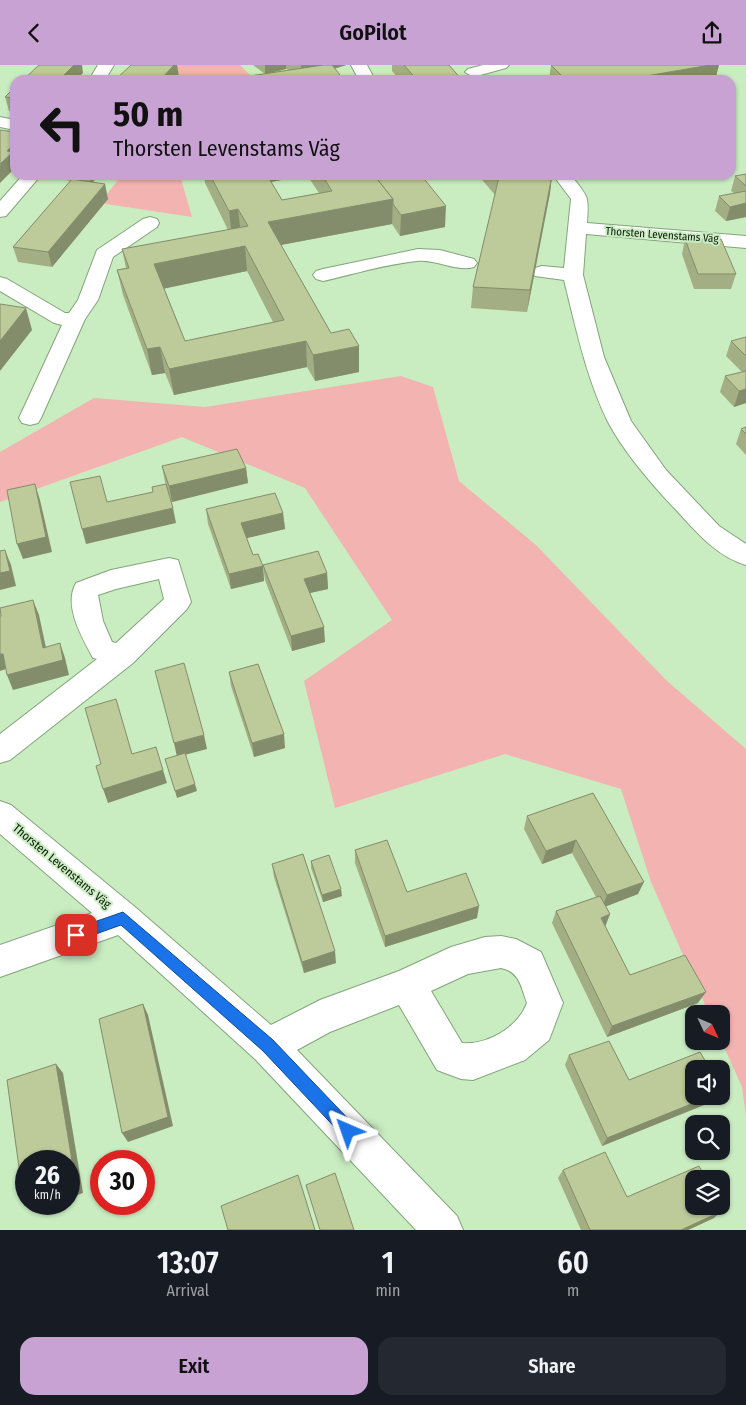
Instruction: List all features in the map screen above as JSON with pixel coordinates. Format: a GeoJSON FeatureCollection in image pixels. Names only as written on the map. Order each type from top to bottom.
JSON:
{"type":"FeatureCollection","features":[{"type":"Feature","properties":{"kind":"street"},"geometry":{"type":"LineString","coordinates":[[474,72],[501,65]]}},
{"type":"Feature","properties":{"kind":"street"},"geometry":{"type":"LineString","coordinates":[[0,212],[28,180]]}},
{"type":"Feature","properties":{"kind":"street"},"geometry":{"type":"LineString","coordinates":[[566,180],[580,199],[573,275],[593,357],[620,422],[658,477],[710,532],[746,556]]}},
{"type":"Feature","properties":{"kind":"street"},"geometry":{"type":"LineString","coordinates":[[30,418],[75,319],[88,300],[104,254],[150,223]]}},
{"type":"Feature","properties":{"kind":"street","name":"Thorsten Levenstams Väg"},"geometry":{"type":"LineString","coordinates":[[578,228],[746,242]]}},
{"type":"Feature","properties":{"kind":"street"},"geometry":{"type":"LineString","coordinates":[[323,275],[418,255],[440,256],[467,263]]}},
{"type":"Feature","properties":{"kind":"street"},"geometry":{"type":"LineString","coordinates":[[542,272],[573,275]]}},
{"type":"Feature","properties":{"kind":"street"},"geometry":{"type":"LineString","coordinates":[[0,283],[61,319],[75,319]]}},
{"type":"Feature","properties":{"kind":"street"},"geometry":{"type":"LineString","coordinates":[[0,751],[123,655]]}},
{"type":"Feature","properties":{"kind":"street","name":"Thorsten Levenstams Väg"},"geometry":{"type":"LineString","coordinates":[[0,815],[123,918],[268,1046],[443,1230]]}},
{"type":"Feature","properties":{"kind":"street","name":"Thorsten Levenstams Väg"},"geometry":{"type":"LineString","coordinates":[[0,961],[123,918]]}},
{"type":"Feature","properties":{"kind":"street"},"geometry":{"type":"LineString","coordinates":[[268,1046],[320,1017],[407,985]]}},
{"type":"Feature","properties":{"kind":"shaded area"},"geometry":{"type":"Polygon","coordinates":[[[133,65],[240,65],[250,75],[179,75],[133,65]]]}},
{"type":"Feature","properties":{"kind":"shaded area"},"geometry":{"type":"Polygon","coordinates":[[[118,180],[181,180],[192,217],[100,203],[118,180]]]}},
{"type":"Feature","properties":{"kind":"shaded area"},"geometry":{"type":"Polygon","coordinates":[[[401,376],[433,387],[459,481],[536,545],[667,681],[746,749],[746,1116],[742,1087],[725,1050],[730,1050],[730,1005],[705,1005],[651,882],[621,789],[505,754],[335,808],[304,681],[392,620],[305,488],[182,437],[0,502],[0,452],[94,398],[205,407],[401,376]]]}},
{"type":"Feature","properties":{"kind":"building"},"geometry":{"type":"Polygon","coordinates":[[[39,65],[74,65],[64,75],[28,75],[39,65]]]}},
{"type":"Feature","properties":{"kind":"building"},"geometry":{"type":"Polygon","coordinates":[[[131,65],[174,65],[165,75],[120,75],[131,65]]]}},
{"type":"Feature","properties":{"kind":"building"},"geometry":{"type":"Polygon","coordinates":[[[332,65],[340,75],[257,75],[332,65]]]}},
{"type":"Feature","properties":{"kind":"building"},"geometry":{"type":"Polygon","coordinates":[[[404,65],[449,65],[458,75],[413,75],[404,65]]]}},
{"type":"Feature","properties":{"kind":"building"},"geometry":{"type":"Polygon","coordinates":[[[551,65],[710,65],[652,75],[561,75],[551,65]]]}},
{"type":"Feature","properties":{"kind":"building"},"geometry":{"type":"Polygon","coordinates":[[[0,130],[10,131],[10,148],[7,151],[10,152],[10,155],[0,164],[0,130]]]}},
{"type":"Feature","properties":{"kind":"building"},"geometry":{"type":"Polygon","coordinates":[[[746,174],[746,186],[736,177],[746,174]]]}},
{"type":"Feature","properties":{"kind":"building"},"geometry":{"type":"Polygon","coordinates":[[[71,180],[105,184],[48,252],[13,247],[71,180]]]}},
{"type":"Feature","properties":{"kind":"building"},"geometry":{"type":"Polygon","coordinates":[[[213,180],[270,180],[282,200],[332,191],[325,180],[378,180],[393,199],[268,222],[331,333],[349,329],[359,346],[313,355],[306,341],[169,369],[160,347],[147,349],[117,270],[129,268],[122,249],[248,226],[238,209],[229,211],[213,180]],[[245,246],[154,264],[185,341],[284,320],[245,246]]]}},
{"type":"Feature","properties":{"kind":"building"},"geometry":{"type":"Polygon","coordinates":[[[378,180],[425,180],[446,206],[401,215],[393,204],[393,199],[378,180]]]}},
{"type":"Feature","properties":{"kind":"building"},"geometry":{"type":"Polygon","coordinates":[[[498,180],[551,180],[530,290],[473,287],[498,180]]]}},
{"type":"Feature","properties":{"kind":"building"},"geometry":{"type":"Polygon","coordinates":[[[746,191],[746,203],[730,207],[719,196],[746,191]]]}},
{"type":"Feature","properties":{"kind":"building"},"geometry":{"type":"Polygon","coordinates":[[[685,239],[721,239],[736,274],[698,274],[685,239]]]}},
{"type":"Feature","properties":{"kind":"building"},"geometry":{"type":"Polygon","coordinates":[[[0,304],[26,308],[0,341],[0,304]]]}},
{"type":"Feature","properties":{"kind":"building"},"geometry":{"type":"Polygon","coordinates":[[[746,337],[746,356],[731,341],[746,337]]]}},
{"type":"Feature","properties":{"kind":"building"},"geometry":{"type":"Polygon","coordinates":[[[746,371],[746,389],[739,391],[725,376],[746,371]]]}},
{"type":"Feature","properties":{"kind":"building"},"geometry":{"type":"Polygon","coordinates":[[[746,427],[746,434],[741,429],[746,427]]]}},
{"type":"Feature","properties":{"kind":"building"},"geometry":{"type":"Polygon","coordinates":[[[237,449],[246,468],[169,486],[162,466],[237,449]]]}},
{"type":"Feature","properties":{"kind":"building"},"geometry":{"type":"Polygon","coordinates":[[[100,476],[107,502],[153,492],[152,487],[166,484],[173,508],[82,529],[70,482],[100,476]]]}},
{"type":"Feature","properties":{"kind":"building"},"geometry":{"type":"Polygon","coordinates":[[[35,484],[46,537],[17,544],[7,490],[35,484]]]}},
{"type":"Feature","properties":{"kind":"building"},"geometry":{"type":"Polygon","coordinates":[[[275,493],[283,513],[241,523],[253,555],[258,554],[263,566],[229,574],[206,509],[275,493]]]}},
{"type":"Feature","properties":{"kind":"building"},"geometry":{"type":"Polygon","coordinates":[[[5,550],[10,571],[0,573],[0,551],[5,550]]]}},
{"type":"Feature","properties":{"kind":"building"},"geometry":{"type":"Polygon","coordinates":[[[318,551],[327,573],[304,579],[324,627],[291,636],[263,565],[318,551]]]}},
{"type":"Feature","properties":{"kind":"building"},"geometry":{"type":"Polygon","coordinates":[[[33,600],[43,648],[60,643],[63,660],[7,675],[3,654],[0,654],[0,608],[33,600]]]}},
{"type":"Feature","properties":{"kind":"building"},"geometry":{"type":"Polygon","coordinates":[[[184,663],[204,735],[174,743],[155,671],[184,663]]]}},
{"type":"Feature","properties":{"kind":"building"},"geometry":{"type":"Polygon","coordinates":[[[258,664],[284,734],[252,743],[229,672],[258,664]]]}},
{"type":"Feature","properties":{"kind":"building"},"geometry":{"type":"Polygon","coordinates":[[[116,699],[132,754],[156,747],[163,770],[103,789],[96,766],[101,764],[85,708],[116,699]]]}},
{"type":"Feature","properties":{"kind":"building"},"geometry":{"type":"Polygon","coordinates":[[[185,753],[195,784],[175,791],[165,759],[185,753]]]}},
{"type":"Feature","properties":{"kind":"building"},"geometry":{"type":"Polygon","coordinates":[[[593,793],[644,882],[607,895],[576,840],[546,851],[527,816],[593,793]]]}},
{"type":"Feature","properties":{"kind":"building"},"geometry":{"type":"Polygon","coordinates":[[[387,840],[407,892],[466,873],[479,906],[385,936],[355,850],[387,840]]]}},
{"type":"Feature","properties":{"kind":"building"},"geometry":{"type":"Polygon","coordinates":[[[303,854],[335,951],[302,962],[272,864],[303,854]]]}},
{"type":"Feature","properties":{"kind":"building"},"geometry":{"type":"Polygon","coordinates":[[[329,855],[341,889],[322,895],[311,861],[329,855]]]}},
{"type":"Feature","properties":{"kind":"building"},"geometry":{"type":"Polygon","coordinates":[[[600,896],[610,914],[601,918],[630,975],[685,955],[706,992],[612,1026],[556,911],[600,896]]]}},
{"type":"Feature","properties":{"kind":"building"},"geometry":{"type":"Polygon","coordinates":[[[143,1004],[168,1117],[122,1133],[99,1019],[143,1004]]]}},
{"type":"Feature","properties":{"kind":"building"},"geometry":{"type":"Polygon","coordinates":[[[609,1041],[629,1080],[700,1052],[705,1060],[685,1060],[685,1105],[689,1105],[607,1138],[569,1055],[609,1041]]]}},
{"type":"Feature","properties":{"kind":"building"},"geometry":{"type":"Polygon","coordinates":[[[56,1064],[70,1150],[17,1150],[7,1080],[56,1064]]]}},
{"type":"Feature","properties":{"kind":"building"},"geometry":{"type":"Polygon","coordinates":[[[605,1152],[627,1197],[685,1172],[685,1215],[713,1215],[681,1230],[590,1230],[563,1170],[605,1152]]]}},
{"type":"Feature","properties":{"kind":"building"},"geometry":{"type":"Polygon","coordinates":[[[699,1166],[701,1170],[690,1170],[699,1166]]]}},
{"type":"Feature","properties":{"kind":"building"},"geometry":{"type":"Polygon","coordinates":[[[335,1173],[354,1230],[320,1230],[306,1185],[335,1173]]]}},
{"type":"Feature","properties":{"kind":"building"},"geometry":{"type":"Polygon","coordinates":[[[298,1175],[315,1230],[228,1230],[221,1206],[298,1175]]]}},
{"type":"Feature","properties":{"kind":"route"},"geometry":{"type":"LineString","coordinates":[[76,935],[123,918],[268,1046],[348,1131]]}}]}
